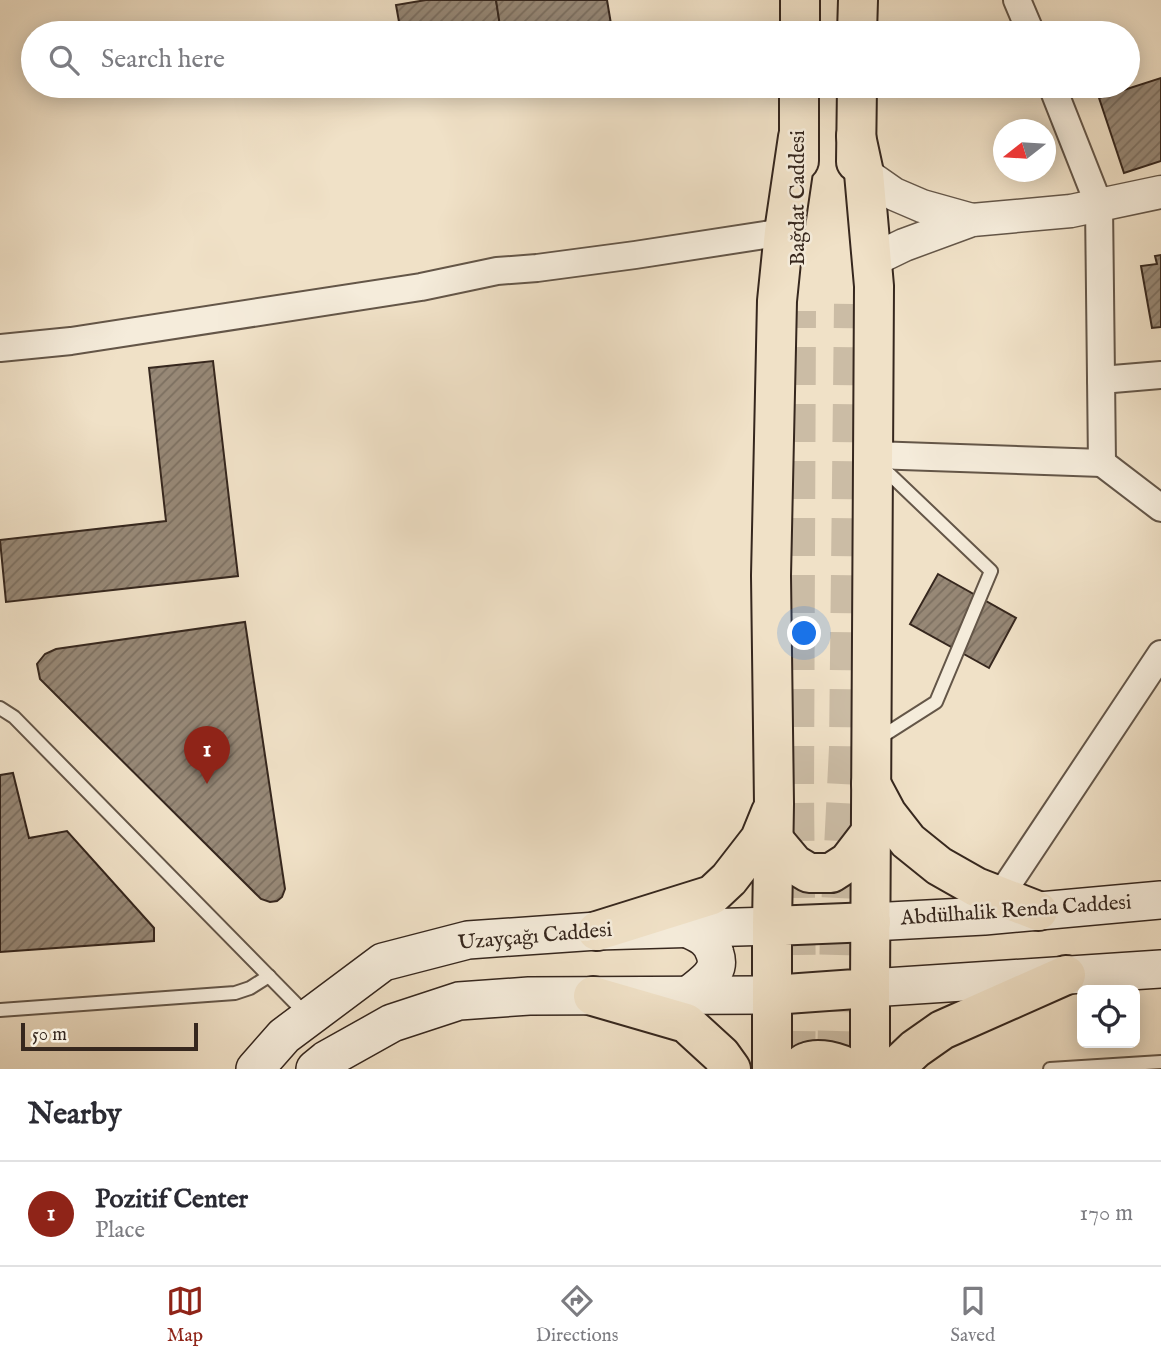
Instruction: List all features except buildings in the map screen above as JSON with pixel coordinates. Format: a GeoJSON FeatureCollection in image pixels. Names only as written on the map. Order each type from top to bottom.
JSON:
{"type":"FeatureCollection","features":[{"type":"Feature","properties":{"kind":"main road"},"geometry":{"type":"LineString","coordinates":[[800,0],[800,21]]}},
{"type":"Feature","properties":{"kind":"main road"},"geometry":{"type":"LineString","coordinates":[[857,21],[858,0]]}},
{"type":"Feature","properties":{"kind":"main road","name":"Bağdat Caddesi"},"geometry":{"type":"LineString","coordinates":[[797,311],[799,98]]}},
{"type":"Feature","properties":{"kind":"main road"},"geometry":{"type":"LineString","coordinates":[[853,304],[857,98]]}},
{"type":"Feature","properties":{"kind":"main road"},"geometry":{"type":"LineString","coordinates":[[856,136],[864,173],[873,260],[870,1069]]}},
{"type":"Feature","properties":{"kind":"main road"},"geometry":{"type":"LineString","coordinates":[[772,1069],[774,821],[771,562],[776,300],[798,137]]}},
{"type":"Feature","properties":{"kind":"main road"},"geometry":{"type":"LineString","coordinates":[[871,784],[887,814],[908,841],[939,866],[976,887],[1038,911]]}},
{"type":"Feature","properties":{"kind":"main road"},"geometry":{"type":"LineString","coordinates":[[774,821],[794,864],[809,873],[831,873],[848,862],[871,832]]}},
{"type":"Feature","properties":{"kind":"main road"},"geometry":{"type":"LineString","coordinates":[[597,931],[712,895],[729,879],[774,821]]}},
{"type":"Feature","properties":{"kind":"main road","name":"Abdülhalik Renda Caddesi"},"geometry":{"type":"LineString","coordinates":[[870,922],[984,916],[1161,900]]}},
{"type":"Feature","properties":{"kind":"main road"},"geometry":{"type":"LineString","coordinates":[[772,926],[870,922]]}},
{"type":"Feature","properties":{"kind":"main road","name":"Uzayçağı Caddesi"},"geometry":{"type":"LineString","coordinates":[[256,1069],[284,1036],[383,962],[468,940],[597,931],[772,926]]}},
{"type":"Feature","properties":{"kind":"main road"},"geometry":{"type":"LineString","coordinates":[[686,928],[705,936],[715,951],[717,962],[715,971],[689,995]]}},
{"type":"Feature","properties":{"kind":"main road"},"geometry":{"type":"LineString","coordinates":[[315,1069],[392,1023],[459,1001],[529,996],[772,995],[1161,969]]}},
{"type":"Feature","properties":{"kind":"main road"},"geometry":{"type":"LineString","coordinates":[[894,1069],[915,1049],[942,1030],[1066,975]]}},
{"type":"Feature","properties":{"kind":"main road"},"geometry":{"type":"LineString","coordinates":[[593,996],[686,1023],[721,1055],[731,1069]]}},
{"type":"Feature","properties":{"kind":"main road"},"geometry":{"type":"LineString","coordinates":[[796,1069],[807,1061],[822,1060],[844,1065],[849,1069]]}},
{"type":"Feature","properties":{"kind":"street"},"geometry":{"type":"LineString","coordinates":[[1017,0],[1026,21]]}},
{"type":"Feature","properties":{"kind":"street"},"geometry":{"type":"LineString","coordinates":[[1057,98],[1100,205],[1102,463]]}},
{"type":"Feature","properties":{"kind":"street"},"geometry":{"type":"LineString","coordinates":[[864,173],[894,194],[922,206],[972,220]]}},
{"type":"Feature","properties":{"kind":"street"},"geometry":{"type":"LineString","coordinates":[[873,260],[904,245],[972,220],[1071,211],[1161,192]]}},
{"type":"Feature","properties":{"kind":"street"},"geometry":{"type":"LineString","coordinates":[[0,348],[71,341],[421,287],[497,271],[635,255],[784,232]]}},
{"type":"Feature","properties":{"kind":"street"},"geometry":{"type":"LineString","coordinates":[[1101,380],[1161,375]]}},
{"type":"Feature","properties":{"kind":"street"},"geometry":{"type":"LineString","coordinates":[[873,457],[1102,463],[1161,508]]}},
{"type":"Feature","properties":{"kind":"street"},"geometry":{"type":"LineString","coordinates":[[1000,896],[1161,654]]}},
{"type":"Feature","properties":{"kind":"lane"},"geometry":{"type":"LineString","coordinates":[[871,743],[936,702],[991,572],[873,457]]}},
{"type":"Feature","properties":{"kind":"lane"},"geometry":{"type":"LineString","coordinates":[[0,708],[14,717],[309,1017]]}},
{"type":"Feature","properties":{"kind":"lane"},"geometry":{"type":"LineString","coordinates":[[0,1010],[235,993],[250,988],[269,976]]}},
{"type":"Feature","properties":{"kind":"lane"},"geometry":{"type":"LineString","coordinates":[[1050,1069],[1161,1062]]}},
{"type":"Feature","properties":{"kind":"tunnel"},"geometry":{"type":"LineString","coordinates":[[836,1069],[839,930],[848,748],[853,304]]}},
{"type":"Feature","properties":{"kind":"tunnel"},"geometry":{"type":"LineString","coordinates":[[796,1069],[797,311]]}},
{"type":"Feature","properties":{"kind":"place","name":"Pozitif Center"},"geometry":{"type":"Point","coordinates":[207,784]}}]}
